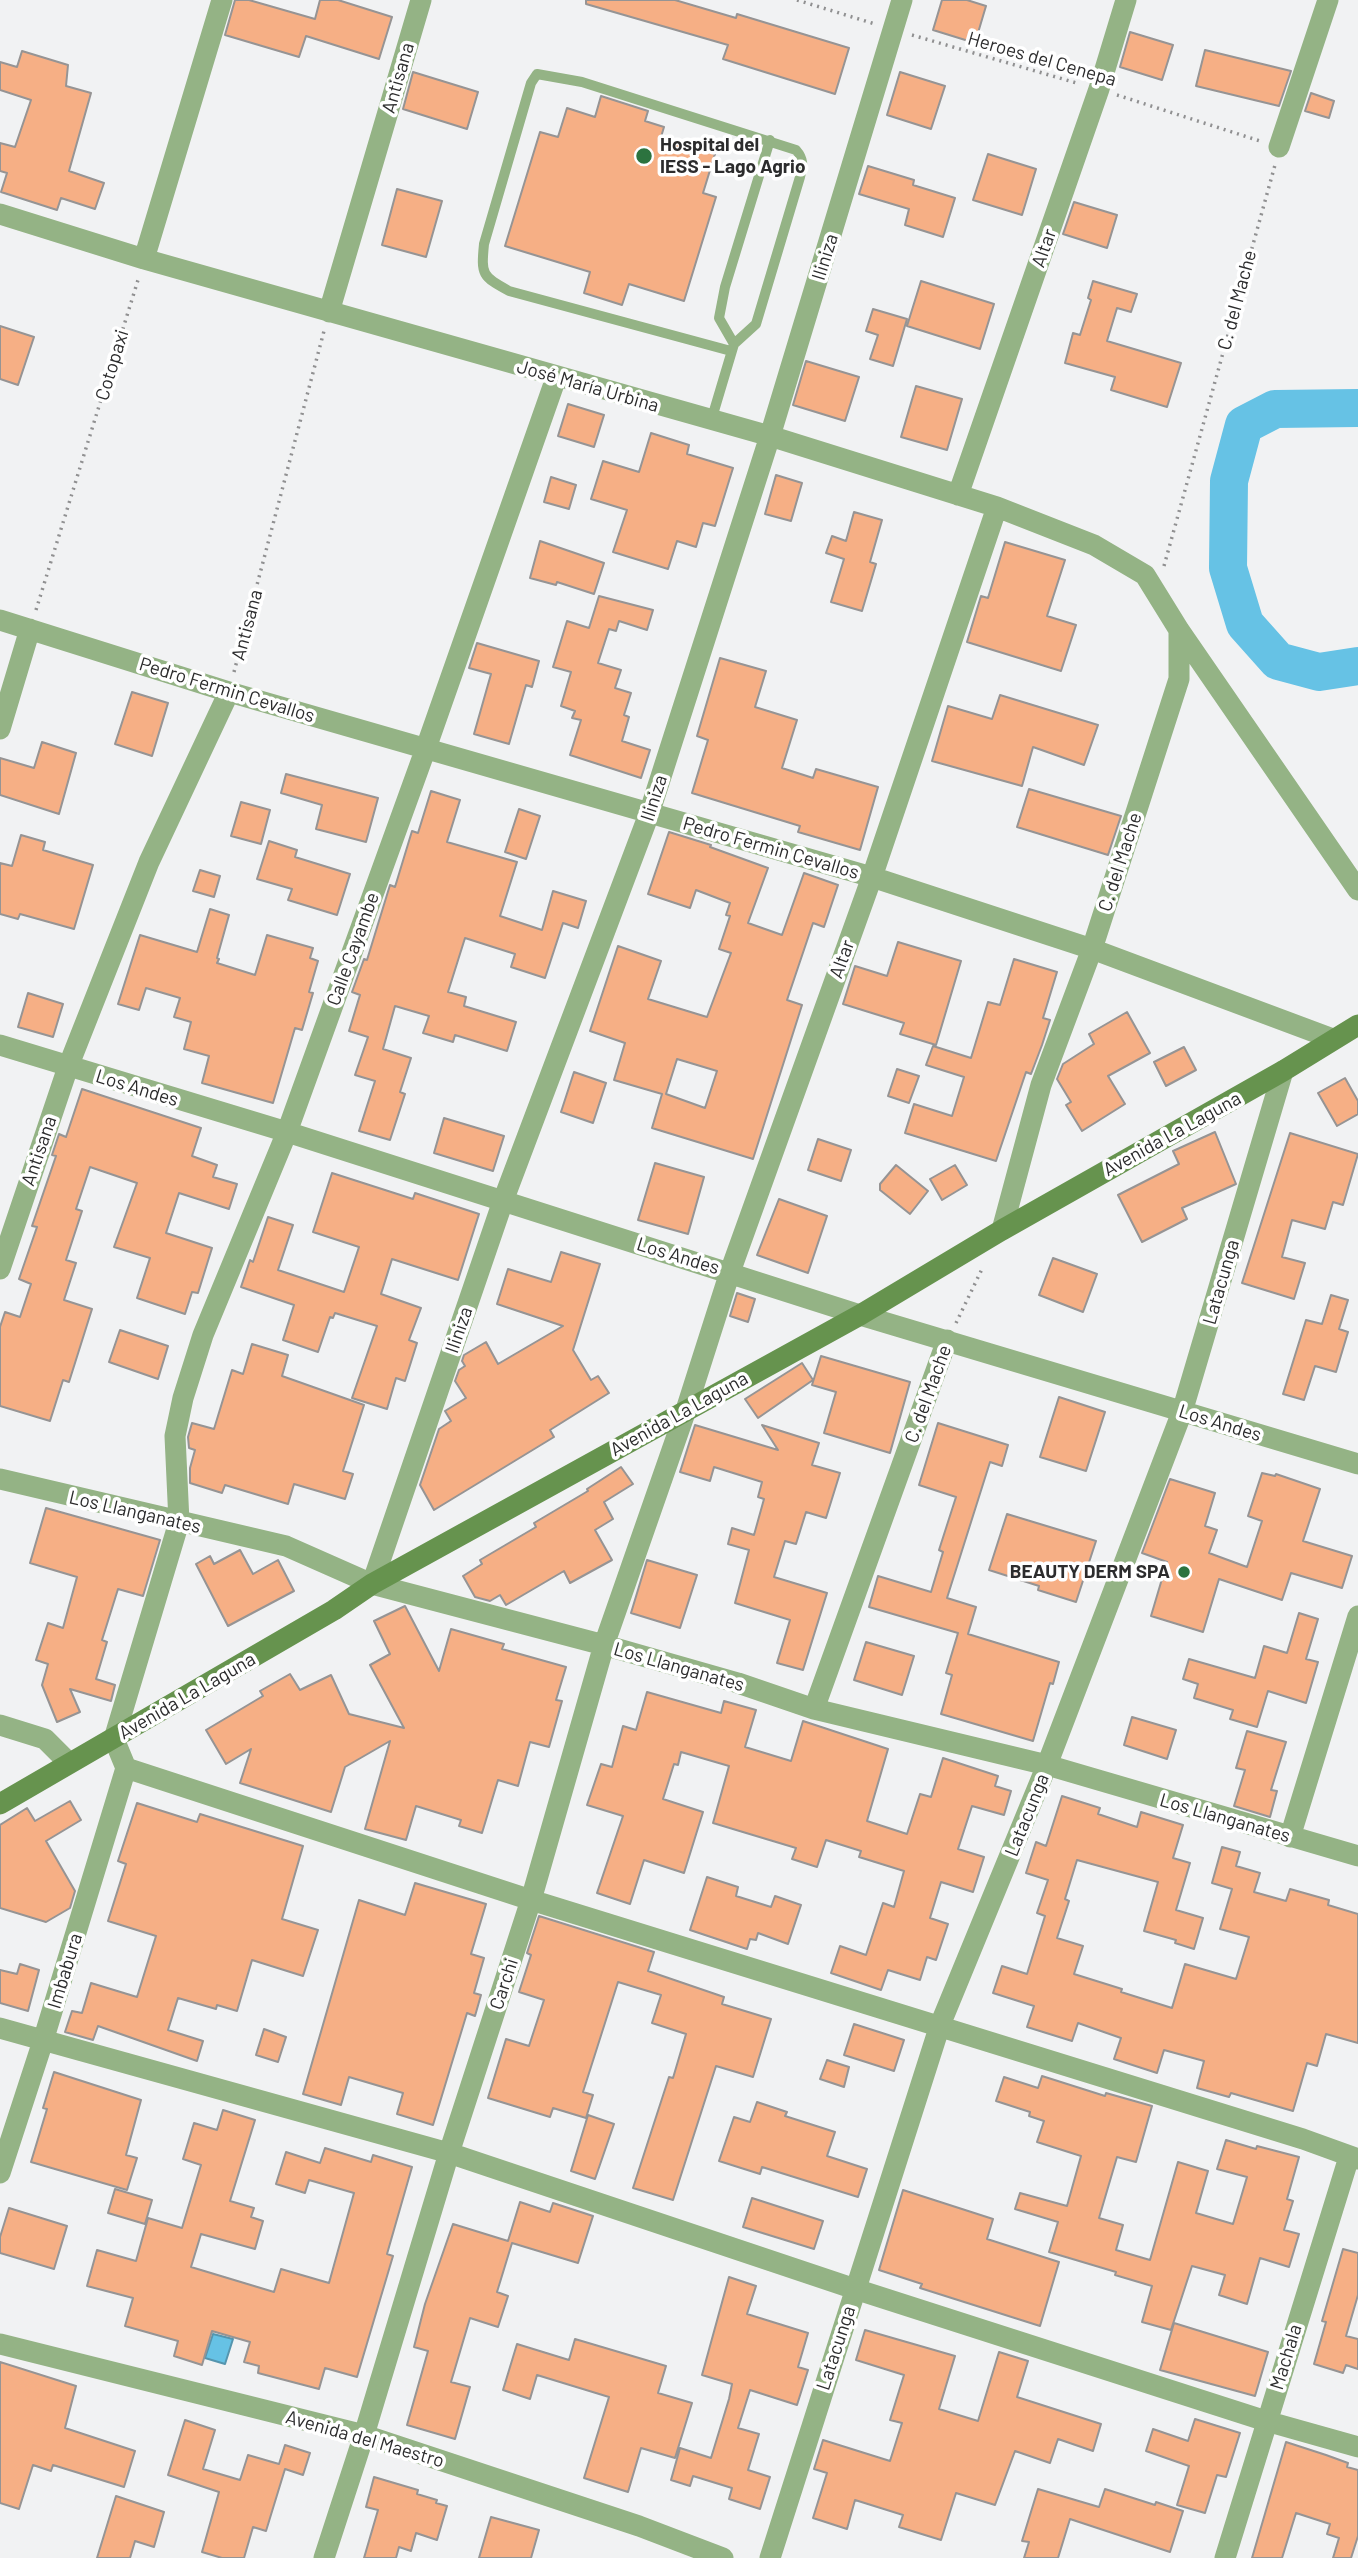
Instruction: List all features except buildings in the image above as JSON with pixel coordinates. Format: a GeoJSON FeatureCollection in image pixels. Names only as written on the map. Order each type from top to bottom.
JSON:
{"type":"FeatureCollection","features":[{"type":"Feature","properties":{"kind":"street"},"geometry":{"type":"LineString","coordinates":[[144,259],[222,0]]}},
{"type":"Feature","properties":{"kind":"street","name":"Antisana"},"geometry":{"type":"LineString","coordinates":[[329,312],[421,0]]}},
{"type":"Feature","properties":{"kind":"street","name":"Iliniza"},"geometry":{"type":"LineString","coordinates":[[372,1584],[503,1201],[649,814],[770,436],[902,0]]}},
{"type":"Feature","properties":{"kind":"street","name":"Altar"},"geometry":{"type":"LineString","coordinates":[[958,495],[1099,89],[1126,0]]}},
{"type":"Feature","properties":{"kind":"street"},"geometry":{"type":"LineString","coordinates":[[1279,147],[1328,0]]}},
{"type":"Feature","properties":{"kind":"street","name":"José María Urbina"},"geometry":{"type":"LineString","coordinates":[[0,214],[144,259],[770,436],[997,507],[1094,545],[1145,575],[1157,593]]}},
{"type":"Feature","properties":{"kind":"street","name":"Calle Cayambe"},"geometry":{"type":"LineString","coordinates":[[114,1739],[179,1522],[175,1436],[183,1398],[203,1335],[287,1132],[556,377]]}},
{"type":"Feature","properties":{"kind":"street","name":"Altar"},"geometry":{"type":"LineString","coordinates":[[686,1410],[730,1272],[872,877],[997,507]]}},
{"type":"Feature","properties":{"kind":"street"},"geometry":{"type":"LineString","coordinates":[[1157,593],[1179,630],[1358,890]]}},
{"type":"Feature","properties":{"kind":"street","name":"Pedro Fermin Cevallos"},"geometry":{"type":"LineString","coordinates":[[0,620],[229,692],[872,877],[1092,948],[1334,1039]]}},
{"type":"Feature","properties":{"kind":"street"},"geometry":{"type":"LineString","coordinates":[[0,729],[30,629]]}},
{"type":"Feature","properties":{"kind":"street","name":"C. del Mache"},"geometry":{"type":"LineString","coordinates":[[1002,1230],[1041,1085],[1092,948],[1179,679],[1179,630]]}},
{"type":"Feature","properties":{"kind":"street","name":"Antisana"},"geometry":{"type":"LineString","coordinates":[[0,1269],[68,1067],[149,862],[229,692]]}},
{"type":"Feature","properties":{"kind":"street","name":"Avenida La Laguna"},"geometry":{"type":"LineString","coordinates":[[0,1804],[334,1610],[372,1584],[860,1315],[1358,1025]]}},
{"type":"Feature","properties":{"kind":"street","name":"Los Andes"},"geometry":{"type":"LineString","coordinates":[[0,1045],[287,1132],[860,1315],[1358,1464]]}},
{"type":"Feature","properties":{"kind":"street","name":"Latacunga"},"geometry":{"type":"LineString","coordinates":[[769,2558],[940,2025],[1047,1765],[1182,1412],[1283,1071]]}},
{"type":"Feature","properties":{"kind":"street","name":"C. del Mache"},"geometry":{"type":"LineString","coordinates":[[814,1709],[947,1340]]}},
{"type":"Feature","properties":{"kind":"street","name":"Carchi"},"geometry":{"type":"LineString","coordinates":[[324,2558],[449,2153],[531,1900],[604,1645],[686,1410]]}},
{"type":"Feature","properties":{"kind":"street","name":"Los Llanganates"},"geometry":{"type":"LineString","coordinates":[[0,1479],[286,1546],[372,1584],[604,1645],[738,1683],[814,1709],[1047,1765],[1358,1856]]}},
{"type":"Feature","properties":{"kind":"street"},"geometry":{"type":"LineString","coordinates":[[1290,1837],[1358,1616]]}},
{"type":"Feature","properties":{"kind":"street"},"geometry":{"type":"LineString","coordinates":[[0,1725],[44,1739],[69,1763]]}},
{"type":"Feature","properties":{"kind":"street"},"geometry":{"type":"LineString","coordinates":[[114,1739],[126,1768],[531,1900],[940,2025],[1303,2139],[1354,2158]]}},
{"type":"Feature","properties":{"kind":"street","name":"Imbabura"},"geometry":{"type":"LineString","coordinates":[[0,2173],[126,1768]]}},
{"type":"Feature","properties":{"kind":"street"},"geometry":{"type":"LineString","coordinates":[[0,2028],[449,2153],[1266,2421],[1358,2447]]}},
{"type":"Feature","properties":{"kind":"street","name":"Machala"},"geometry":{"type":"LineString","coordinates":[[1225,2558],[1266,2421],[1354,2158]]}},
{"type":"Feature","properties":{"kind":"street","name":"Avenida del Maestro"},"geometry":{"type":"LineString","coordinates":[[0,2344],[364,2435],[639,2526],[723,2558]]}},
{"type":"Feature","properties":{"kind":"lane"},"geometry":{"type":"LineString","coordinates":[[712,421],[733,348],[756,324],[803,164],[802,156],[796,150],[770,140],[582,82],[537,74],[531,83],[484,244],[482,266],[488,279],[509,290],[733,348]]}},
{"type":"Feature","properties":{"kind":"lane"},"geometry":{"type":"LineString","coordinates":[[733,348],[719,318],[725,287],[770,140]]}},
{"type":"Feature","properties":{"kind":"path","name":"Heroes del Cenepa"},"geometry":{"type":"LineString","coordinates":[[797,0],[1099,89],[1279,147]]}},
{"type":"Feature","properties":{"kind":"path","name":"C. del Mache"},"geometry":{"type":"LineString","coordinates":[[1157,593],[1279,147]]}},
{"type":"Feature","properties":{"kind":"path","name":"Cotopaxi"},"geometry":{"type":"LineString","coordinates":[[30,629],[144,259]]}},
{"type":"Feature","properties":{"kind":"path","name":"Antisana"},"geometry":{"type":"LineString","coordinates":[[229,692],[329,312]]}},
{"type":"Feature","properties":{"kind":"path","name":"C. del Mache"},"geometry":{"type":"LineString","coordinates":[[947,1340],[983,1267]]}},
{"type":"Feature","properties":{"kind":"water"},"geometry":{"type":"Polygon","coordinates":[[[213,2334],[233,2339],[225,2364],[205,2358],[213,2334]]]}},
{"type":"Feature","properties":{"kind":"waterway"},"geometry":{"type":"LineString","coordinates":[[1358,408],[1275,409],[1244,425],[1229,481],[1228,568],[1245,624],[1278,661],[1319,672],[1358,666]]}},
{"type":"Feature","properties":{"kind":"place","name":"Hospital del IESS - Lago Agrio"},"geometry":{"type":"Point","coordinates":[644,156]}},
{"type":"Feature","properties":{"kind":"place","name":"BEAUTY DERM SPA"},"geometry":{"type":"Point","coordinates":[1184,1572]}}]}
